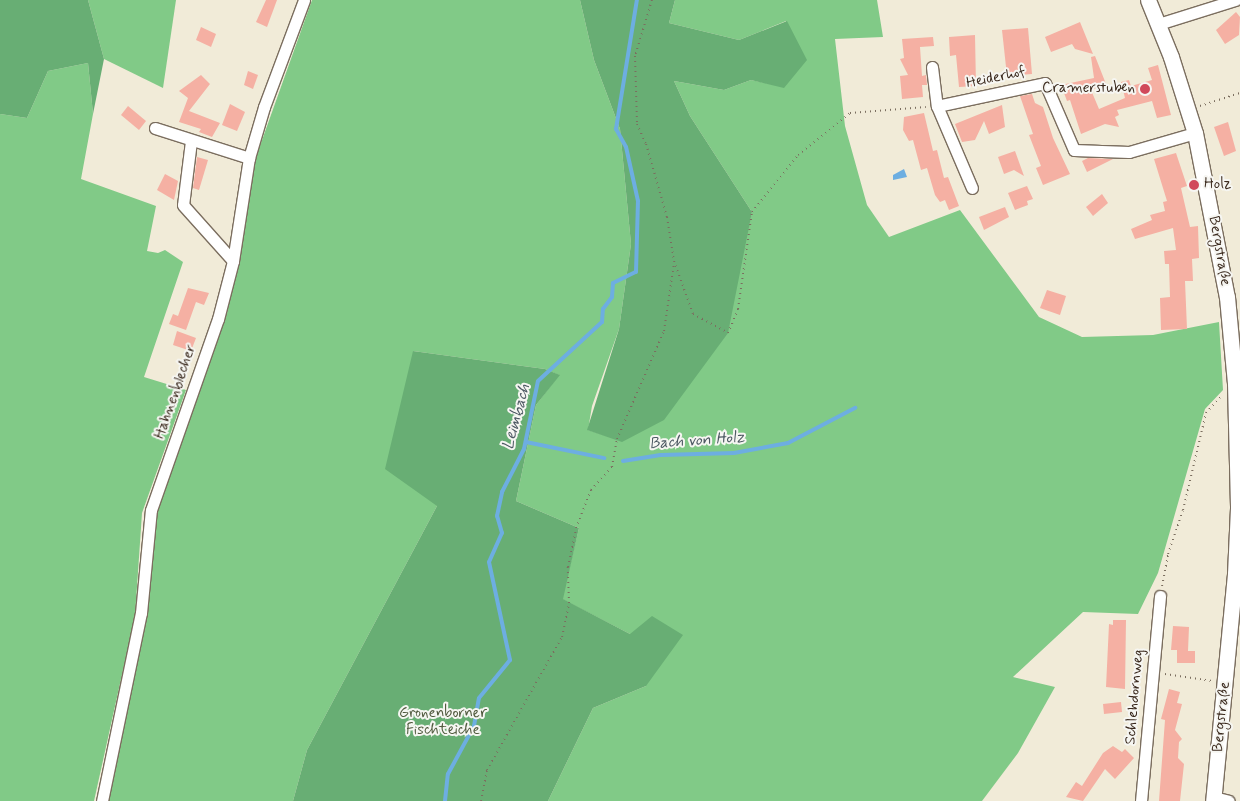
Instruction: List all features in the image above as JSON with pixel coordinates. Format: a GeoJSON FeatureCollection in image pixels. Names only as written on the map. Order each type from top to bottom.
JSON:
{"type":"FeatureCollection","features":[{"type":"Feature","properties":{"kind":"street","name":"Hahnenblecher"},"geometry":{"type":"LineString","coordinates":[[102,801],[141,614],[150,510],[218,319],[233,261],[249,158],[264,107],[304,0]]}},
{"type":"Feature","properties":{"kind":"street","name":"Bergstraße"},"geometry":{"type":"LineString","coordinates":[[1148,0],[1195,133],[1214,216],[1228,306],[1237,457],[1236,634],[1213,799]]}},
{"type":"Feature","properties":{"kind":"street"},"geometry":{"type":"LineString","coordinates":[[1158,24],[1236,0]]}},
{"type":"Feature","properties":{"kind":"street"},"geometry":{"type":"LineString","coordinates":[[932,68],[937,106],[972,188]]}},
{"type":"Feature","properties":{"kind":"street","name":"Heiderhof"},"geometry":{"type":"LineString","coordinates":[[937,106],[1045,83],[1074,150],[1129,152],[1195,133]]}},
{"type":"Feature","properties":{"kind":"street"},"geometry":{"type":"LineString","coordinates":[[155,128],[249,158]]}},
{"type":"Feature","properties":{"kind":"street"},"geometry":{"type":"LineString","coordinates":[[191,141],[182,206],[233,261]]}},
{"type":"Feature","properties":{"kind":"street","name":"Schlehdornweg"},"geometry":{"type":"LineString","coordinates":[[1141,801],[1151,669],[1160,596]]}},
{"type":"Feature","properties":{"kind":"street"},"geometry":{"type":"LineString","coordinates":[[1213,799],[1229,801]]}},
{"type":"Feature","properties":{"kind":"path"},"geometry":{"type":"LineString","coordinates":[[652,0],[636,56],[637,124],[646,144],[667,217],[674,261],[693,314],[728,333],[738,309],[752,212],[798,155],[850,113],[937,106]]}},
{"type":"Feature","properties":{"kind":"path"},"geometry":{"type":"LineString","coordinates":[[1188,110],[1240,92]]}},
{"type":"Feature","properties":{"kind":"path"},"geometry":{"type":"LineString","coordinates":[[481,801],[487,770],[562,637],[569,603],[568,567],[576,528],[591,490],[612,467],[617,439],[664,331],[674,261]]}},
{"type":"Feature","properties":{"kind":"path"},"geometry":{"type":"LineString","coordinates":[[1160,596],[1168,554],[1184,510],[1206,413],[1225,392],[1226,399]]}},
{"type":"Feature","properties":{"kind":"path"},"geometry":{"type":"LineString","coordinates":[[1151,669],[1172,677],[1209,680]]}},
{"type":"Feature","properties":{"kind":"green space"},"geometry":{"type":"Polygon","coordinates":[[[0,0],[88,0],[104,59],[93,114],[88,63],[48,71],[27,118],[0,114],[0,0]]]}},
{"type":"Feature","properties":{"kind":"green space"},"geometry":{"type":"Polygon","coordinates":[[[88,0],[176,0],[163,88],[104,59],[88,0]]]}},
{"type":"Feature","properties":{"kind":"green space"},"geometry":{"type":"Polygon","coordinates":[[[312,0],[580,0],[594,60],[620,129],[631,244],[619,329],[592,406],[588,430],[622,441],[738,272],[752,212],[690,116],[674,81],[724,90],[751,80],[784,87],[786,21],[739,40],[669,23],[675,0],[877,0],[883,37],[835,39],[845,126],[867,205],[889,237],[960,210],[1039,317],[1082,337],[1153,335],[1219,322],[1223,390],[1205,409],[1158,573],[1138,614],[1083,612],[1013,677],[1055,687],[1018,753],[982,801],[548,801],[593,708],[646,686],[630,634],[562,599],[579,528],[516,501],[536,405],[559,375],[545,369],[413,351],[437,506],[307,750],[293,801],[107,801],[155,511],[227,313],[241,249],[252,168],[312,0]]]}},
{"type":"Feature","properties":{"kind":"green space"},"geometry":{"type":"Polygon","coordinates":[[[580,0],[675,0],[669,23],[739,40],[787,21],[807,60],[784,88],[751,80],[724,90],[674,81],[690,116],[752,212],[728,333],[664,420],[622,442],[587,430],[619,329],[631,244],[620,129],[594,60],[580,0]]]}},
{"type":"Feature","properties":{"kind":"green space"},"geometry":{"type":"Polygon","coordinates":[[[88,63],[93,114],[81,179],[156,206],[147,251],[158,253],[165,250],[183,262],[144,377],[186,390],[142,513],[135,616],[94,801],[0,801],[0,114],[27,118],[48,71],[88,63]]]}},
{"type":"Feature","properties":{"kind":"green space","name":"Gronenborner Fischteiche"},"geometry":{"type":"Polygon","coordinates":[[[413,351],[545,369],[560,375],[536,405],[516,501],[579,528],[563,599],[630,634],[652,616],[683,635],[646,686],[593,708],[548,801],[293,801],[307,750],[437,506],[385,469],[413,351]]]}},
{"type":"Feature","properties":{"kind":"water"},"geometry":{"type":"Polygon","coordinates":[[[904,169],[907,177],[893,180],[893,175],[904,169]]]}},
{"type":"Feature","properties":{"kind":"building"},"geometry":{"type":"Polygon","coordinates":[[[266,0],[277,0],[267,27],[256,22],[266,0]]]}},
{"type":"Feature","properties":{"kind":"building"},"geometry":{"type":"Polygon","coordinates":[[[1236,12],[1240,17],[1239,35],[1225,44],[1216,30],[1236,12]]]}},
{"type":"Feature","properties":{"kind":"building"},"geometry":{"type":"Polygon","coordinates":[[[1080,22],[1093,54],[1075,49],[1072,44],[1051,52],[1045,37],[1080,22]]]}},
{"type":"Feature","properties":{"kind":"building"},"geometry":{"type":"Polygon","coordinates":[[[201,27],[216,34],[211,47],[196,40],[201,27]]]}},
{"type":"Feature","properties":{"kind":"building"},"geometry":{"type":"Polygon","coordinates":[[[1028,28],[1032,74],[1007,76],[1002,30],[1028,28]]]}},
{"type":"Feature","properties":{"kind":"building"},"geometry":{"type":"Polygon","coordinates":[[[975,35],[976,86],[959,87],[956,55],[950,56],[949,37],[975,35]]]}},
{"type":"Feature","properties":{"kind":"building"},"geometry":{"type":"Polygon","coordinates":[[[933,37],[934,46],[920,47],[922,76],[926,75],[927,85],[922,85],[923,97],[902,99],[900,76],[908,75],[900,59],[904,58],[902,39],[933,37]]]}},
{"type":"Feature","properties":{"kind":"building"},"geometry":{"type":"Polygon","coordinates":[[[1095,56],[1106,84],[1091,90],[1099,109],[1125,98],[1121,82],[1129,80],[1131,86],[1152,80],[1148,68],[1158,65],[1171,115],[1157,118],[1152,101],[1117,110],[1119,115],[1115,117],[1119,127],[1105,124],[1081,134],[1070,100],[1067,101],[1061,85],[1094,78],[1091,57],[1095,56]]]}},
{"type":"Feature","properties":{"kind":"building"},"geometry":{"type":"Polygon","coordinates":[[[248,71],[258,75],[253,89],[244,85],[248,71]]]}},
{"type":"Feature","properties":{"kind":"building"},"geometry":{"type":"Polygon","coordinates":[[[201,75],[210,84],[189,111],[220,123],[212,137],[199,132],[201,129],[179,122],[188,98],[179,91],[201,75]]]}},
{"type":"Feature","properties":{"kind":"building"},"geometry":{"type":"Polygon","coordinates":[[[1032,94],[1035,103],[1043,107],[1053,138],[1070,174],[1043,185],[1036,168],[1041,166],[1029,135],[1033,134],[1020,96],[1032,94]]]}},
{"type":"Feature","properties":{"kind":"building"},"geometry":{"type":"Polygon","coordinates":[[[230,104],[245,112],[237,131],[222,125],[230,104]]]}},
{"type":"Feature","properties":{"kind":"building"},"geometry":{"type":"Polygon","coordinates":[[[1002,105],[1005,127],[989,134],[984,121],[975,140],[962,142],[955,124],[1002,105]]]}},
{"type":"Feature","properties":{"kind":"building"},"geometry":{"type":"Polygon","coordinates":[[[128,106],[146,121],[139,130],[121,115],[128,106]]]}},
{"type":"Feature","properties":{"kind":"building"},"geometry":{"type":"Polygon","coordinates":[[[924,113],[933,151],[937,150],[944,178],[948,177],[959,206],[949,210],[945,200],[940,202],[935,195],[927,168],[921,170],[913,140],[909,141],[903,130],[904,117],[924,113]]]}},
{"type":"Feature","properties":{"kind":"building"},"geometry":{"type":"Polygon","coordinates":[[[1228,122],[1236,151],[1224,156],[1214,127],[1228,122]]]}},
{"type":"Feature","properties":{"kind":"building"},"geometry":{"type":"Polygon","coordinates":[[[1015,151],[1024,176],[1014,170],[1004,174],[998,157],[1015,151]]]}},
{"type":"Feature","properties":{"kind":"building"},"geometry":{"type":"Polygon","coordinates":[[[1176,153],[1187,186],[1181,188],[1190,227],[1198,226],[1199,258],[1192,259],[1193,281],[1185,281],[1187,329],[1161,330],[1160,298],[1170,297],[1169,264],[1165,264],[1164,251],[1176,250],[1173,228],[1135,239],[1131,229],[1152,220],[1150,215],[1165,211],[1163,202],[1167,201],[1154,159],[1176,153]]]}},
{"type":"Feature","properties":{"kind":"building"},"geometry":{"type":"Polygon","coordinates":[[[197,157],[208,160],[199,190],[193,188],[197,157]]]}},
{"type":"Feature","properties":{"kind":"building"},"geometry":{"type":"Polygon","coordinates":[[[1088,158],[1113,159],[1087,172],[1082,161],[1088,158]]]}},
{"type":"Feature","properties":{"kind":"building"},"geometry":{"type":"Polygon","coordinates":[[[165,174],[178,181],[174,200],[157,190],[165,174]]]}},
{"type":"Feature","properties":{"kind":"building"},"geometry":{"type":"Polygon","coordinates":[[[1027,186],[1033,199],[1027,201],[1028,205],[1015,210],[1008,193],[1027,186]]]}},
{"type":"Feature","properties":{"kind":"building"},"geometry":{"type":"Polygon","coordinates":[[[1102,194],[1108,203],[1093,216],[1086,207],[1102,194]]]}},
{"type":"Feature","properties":{"kind":"building"},"geometry":{"type":"Polygon","coordinates":[[[1005,207],[1009,217],[984,230],[979,217],[1005,207]]]}},
{"type":"Feature","properties":{"kind":"building"},"geometry":{"type":"Polygon","coordinates":[[[188,288],[209,293],[204,305],[196,302],[186,330],[169,324],[173,314],[178,316],[188,288]]]}},
{"type":"Feature","properties":{"kind":"building"},"geometry":{"type":"Polygon","coordinates":[[[1047,290],[1066,296],[1060,315],[1040,308],[1047,290]]]}},
{"type":"Feature","properties":{"kind":"building"},"geometry":{"type":"Polygon","coordinates":[[[177,331],[196,338],[191,351],[173,345],[177,331]]]}},
{"type":"Feature","properties":{"kind":"building"},"geometry":{"type":"Polygon","coordinates":[[[1113,620],[1126,620],[1125,689],[1106,687],[1109,624],[1113,625],[1113,620]]]}},
{"type":"Feature","properties":{"kind":"building"},"geometry":{"type":"Polygon","coordinates":[[[1173,626],[1189,627],[1188,651],[1195,651],[1195,663],[1177,663],[1177,650],[1171,650],[1173,626]]]}},
{"type":"Feature","properties":{"kind":"building"},"geometry":{"type":"Polygon","coordinates":[[[1169,689],[1180,692],[1177,703],[1182,704],[1175,730],[1182,739],[1179,742],[1178,758],[1184,764],[1180,801],[1159,801],[1165,720],[1161,719],[1169,689]]]}},
{"type":"Feature","properties":{"kind":"building"},"geometry":{"type":"Polygon","coordinates":[[[1121,702],[1122,712],[1104,714],[1103,704],[1121,702]]]}},
{"type":"Feature","properties":{"kind":"building"},"geometry":{"type":"Polygon","coordinates":[[[1113,746],[1122,752],[1125,749],[1134,758],[1115,779],[1105,769],[1083,801],[1066,797],[1076,782],[1082,786],[1103,753],[1113,746]]]}},
{"type":"Feature","properties":{"kind":"waterway","name":"Leimbach"},"geometry":{"type":"LineString","coordinates":[[445,801],[448,774],[474,726],[479,698],[510,660],[489,562],[502,533],[497,516],[502,492],[524,449],[538,381],[602,322],[603,309],[612,297],[613,283],[636,272],[638,201],[626,147],[616,129],[637,0]]}},
{"type":"Feature","properties":{"kind":"waterway","name":"Bach von Holz"},"geometry":{"type":"LineString","coordinates":[[623,461],[661,455],[734,453],[788,443],[855,408]]}},
{"type":"Feature","properties":{"kind":"waterway","name":"Bach von Holz"},"geometry":{"type":"LineString","coordinates":[[526,442],[604,458]]}},
{"type":"Feature","properties":{"kind":"place","name":"Cramerstuben"},"geometry":{"type":"Point","coordinates":[1145,89]}},
{"type":"Feature","properties":{"kind":"place","name":"Holz"},"geometry":{"type":"Point","coordinates":[1194,185]}}]}
